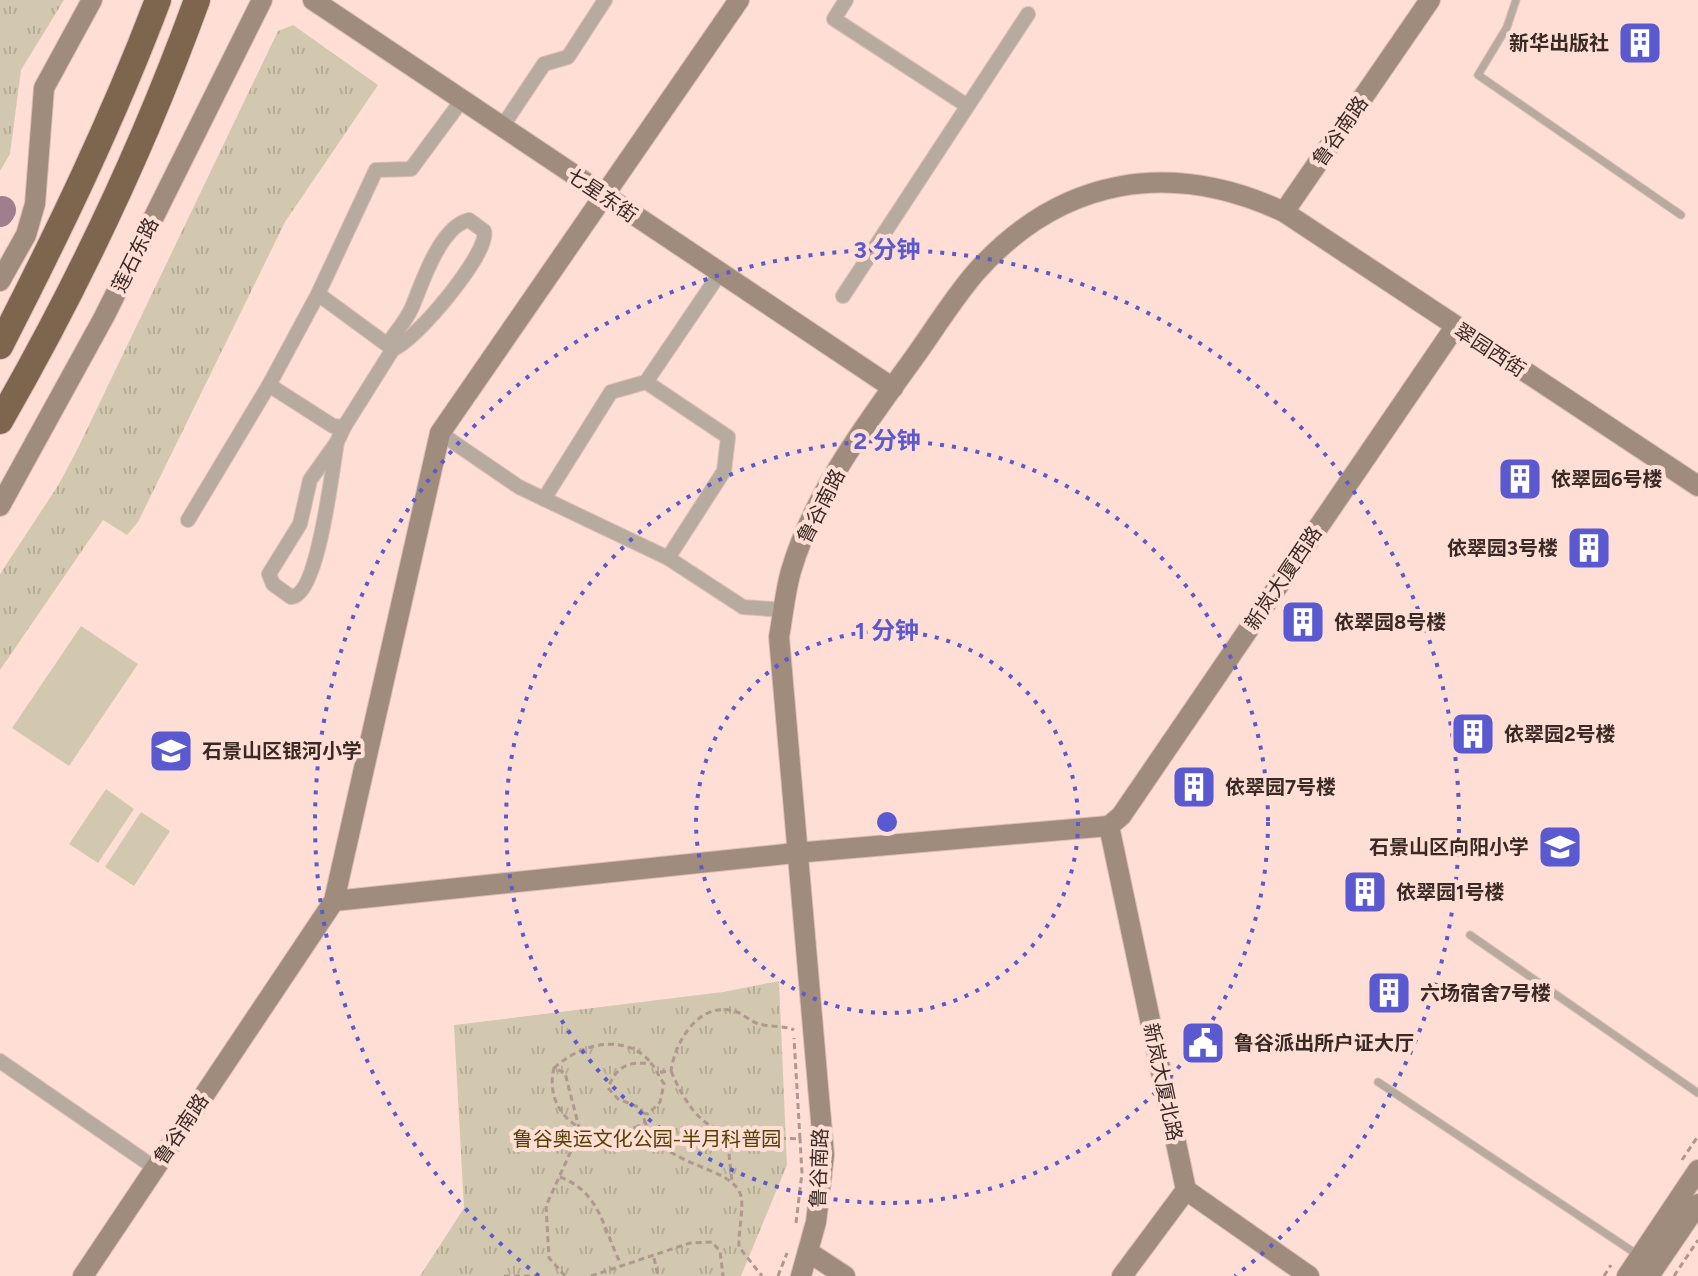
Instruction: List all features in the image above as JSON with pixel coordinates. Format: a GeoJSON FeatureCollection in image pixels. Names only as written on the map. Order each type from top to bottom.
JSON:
{"type":"FeatureCollection","features":[{"type":"Feature","properties":{"kind":"highway"},"geometry":{"type":"LineString","coordinates":[[0,346],[107,127],[158,0]]}},
{"type":"Feature","properties":{"kind":"highway","name":"莲石东路"},"geometry":{"type":"LineString","coordinates":[[0,421],[115,200],[160,101],[197,0]]}},
{"type":"Feature","properties":{"kind":"street"},"geometry":{"type":"LineString","coordinates":[[0,281],[26,235],[35,204],[44,88],[92,0]]}},
{"type":"Feature","properties":{"kind":"street","name":"莲石东路"},"geometry":{"type":"LineString","coordinates":[[0,506],[104,317],[262,0]]}},
{"type":"Feature","properties":{"kind":"street","name":"七星东街"},"geometry":{"type":"LineString","coordinates":[[313,0],[893,388]]}},
{"type":"Feature","properties":{"kind":"street"},"geometry":{"type":"LineString","coordinates":[[502,127],[544,64],[568,57],[605,0]]}},
{"type":"Feature","properties":{"kind":"street","name":"鲁谷南路"},"geometry":{"type":"LineString","coordinates":[[83,1276],[334,901],[440,433],[739,0]]}},
{"type":"Feature","properties":{"kind":"street"},"geometry":{"type":"LineString","coordinates":[[846,0],[834,19],[966,105]]}},
{"type":"Feature","properties":{"kind":"street","name":"鲁谷南路"},"geometry":{"type":"LineString","coordinates":[[801,1276],[810,1253],[822,1190],[824,1155],[795,853],[779,637],[791,572],[810,519],[893,388],[976,273],[1015,234],[1051,211],[1092,192],[1129,183],[1170,181],[1211,186],[1249,196],[1284,212],[1430,0]]}},
{"type":"Feature","properties":{"kind":"street"},"geometry":{"type":"LineString","coordinates":[[843,296],[1028,14]]}},
{"type":"Feature","properties":{"kind":"street"},"geometry":{"type":"LineString","coordinates":[[188,520],[269,385],[318,294],[376,170],[411,169],[462,100]]}},
{"type":"Feature","properties":{"kind":"street","name":"翠园西街"},"geometry":{"type":"LineString","coordinates":[[1284,212],[1698,486]]}},
{"type":"Feature","properties":{"kind":"street"},"geometry":{"type":"LineString","coordinates":[[318,294],[391,346],[404,346],[430,314],[441,307],[484,245],[484,231],[469,220],[454,225],[438,247],[431,268],[417,289],[413,307],[391,346],[344,427],[337,442],[310,480],[300,524],[269,574],[273,584],[291,597],[301,593],[314,572],[337,442]]}},
{"type":"Feature","properties":{"kind":"street"},"geometry":{"type":"LineString","coordinates":[[544,499],[611,392],[646,382],[720,273]]}},
{"type":"Feature","properties":{"kind":"street","name":"新岚大厦西路"},"geometry":{"type":"LineString","coordinates":[[1109,826],[1121,816],[1455,327]]}},
{"type":"Feature","properties":{"kind":"street"},"geometry":{"type":"LineString","coordinates":[[646,382],[728,437],[724,471],[668,558]]}},
{"type":"Feature","properties":{"kind":"street"},"geometry":{"type":"LineString","coordinates":[[269,385],[333,426],[344,427]]}},
{"type":"Feature","properties":{"kind":"street"},"geometry":{"type":"LineString","coordinates":[[440,433],[519,487],[668,558],[743,607],[784,610]]}},
{"type":"Feature","properties":{"kind":"street"},"geometry":{"type":"LineString","coordinates":[[334,901],[795,853],[1109,826]]}},
{"type":"Feature","properties":{"kind":"street","name":"新岚大厦北路"},"geometry":{"type":"LineString","coordinates":[[1109,826],[1186,1190]]}},
{"type":"Feature","properties":{"kind":"street"},"geometry":{"type":"LineString","coordinates":[[0,1061],[155,1168]]}},
{"type":"Feature","properties":{"kind":"street"},"geometry":{"type":"LineString","coordinates":[[1627,1276],[1698,1170]]}},
{"type":"Feature","properties":{"kind":"street"},"geometry":{"type":"LineString","coordinates":[[1122,1276],[1186,1190],[1309,1276]]}},
{"type":"Feature","properties":{"kind":"street"},"geometry":{"type":"LineString","coordinates":[[1649,1276],[1698,1204]]}},
{"type":"Feature","properties":{"kind":"street"},"geometry":{"type":"LineString","coordinates":[[810,1253],[845,1276]]}},
{"type":"Feature","properties":{"kind":"lane"},"geometry":{"type":"LineString","coordinates":[[1516,0],[1507,27],[1478,75],[1681,215]]}},
{"type":"Feature","properties":{"kind":"lane"},"geometry":{"type":"LineString","coordinates":[[1470,935],[1698,1093]]}},
{"type":"Feature","properties":{"kind":"lane"},"geometry":{"type":"LineString","coordinates":[[1378,1082],[1640,1256]]}},
{"type":"Feature","properties":{"kind":"path"},"geometry":{"type":"LineString","coordinates":[[795,1232],[802,1173],[794,1028],[755,1023],[736,1011],[700,1017],[685,1033],[674,1053],[671,1071],[683,1098],[702,1122],[727,1134],[800,1139]]}},
{"type":"Feature","properties":{"kind":"path"},"geometry":{"type":"LineString","coordinates":[[643,1113],[648,1114],[660,1102],[664,1084],[660,1072],[643,1052],[612,1043],[567,1055],[554,1068],[552,1094],[566,1118],[580,1131],[618,1138],[645,1122]]}},
{"type":"Feature","properties":{"kind":"path"},"geometry":{"type":"LineString","coordinates":[[652,1064],[626,1063],[614,1073],[608,1088],[618,1099],[641,1108],[649,1134],[682,1161],[719,1174],[732,1183],[742,1197],[739,1247],[762,1276]]}},
{"type":"Feature","properties":{"kind":"path"},"geometry":{"type":"LineString","coordinates":[[554,1068],[565,1073],[580,1131],[546,1206],[549,1258],[565,1276]]}},
{"type":"Feature","properties":{"kind":"path"},"geometry":{"type":"LineString","coordinates":[[660,1072],[671,1071]]}},
{"type":"Feature","properties":{"kind":"path"},"geometry":{"type":"LineString","coordinates":[[727,1134],[732,1183]]}},
{"type":"Feature","properties":{"kind":"path"},"geometry":{"type":"LineString","coordinates":[[560,1177],[575,1183],[591,1197],[607,1225],[621,1264]]}},
{"type":"Feature","properties":{"kind":"path"},"geometry":{"type":"LineString","coordinates":[[1674,1276],[1698,1240]]}},
{"type":"Feature","properties":{"kind":"path"},"geometry":{"type":"LineString","coordinates":[[591,1276],[621,1264],[654,1258],[690,1243],[712,1242],[720,1251],[723,1276]]}},
{"type":"Feature","properties":{"kind":"path"},"geometry":{"type":"LineString","coordinates":[[778,1276],[791,1243]]}},
{"type":"Feature","properties":{"kind":"path"},"geometry":{"type":"LineString","coordinates":[[654,1258],[658,1276]]}},
{"type":"Feature","properties":{"kind":"path"},"geometry":{"type":"LineString","coordinates":[[504,1276],[535,1276]]}},
{"type":"Feature","properties":{"kind":"green space"},"geometry":{"type":"Polygon","coordinates":[[[0,0],[64,0],[21,70],[10,154],[0,171],[0,0]]]}},
{"type":"Feature","properties":{"kind":"green space"},"geometry":{"type":"Polygon","coordinates":[[[293,25],[378,85],[285,222],[138,522],[127,535],[103,520],[0,670],[0,574],[59,484],[78,448],[278,31],[293,25]]]}},
{"type":"Feature","properties":{"kind":"green space"},"geometry":{"type":"Polygon","coordinates":[[[81,626],[138,664],[69,766],[12,728],[81,626]]]}},
{"type":"Feature","properties":{"kind":"green space"},"geometry":{"type":"Polygon","coordinates":[[[106,789],[134,809],[98,863],[69,844],[106,789]]]}},
{"type":"Feature","properties":{"kind":"green space"},"geometry":{"type":"Polygon","coordinates":[[[141,812],[170,831],[134,886],[105,867],[141,812]]]}},
{"type":"Feature","properties":{"kind":"green space","name":"鲁谷奥运文化公园-半月科普园"},"geometry":{"type":"Polygon","coordinates":[[[779,981],[787,1165],[741,1276],[420,1276],[464,1208],[454,1025],[723,992],[779,981]]]}},
{"type":"Feature","properties":{"kind":"place","name":"新华出版社"},"geometry":{"type":"Point","coordinates":[1640,43]}},
{"type":"Feature","properties":{"kind":"place","name":"依翠园6号楼"},"geometry":{"type":"Point","coordinates":[1520,479]}},
{"type":"Feature","properties":{"kind":"place","name":"依翠园3号楼"},"geometry":{"type":"Point","coordinates":[1589,548]}},
{"type":"Feature","properties":{"kind":"place","name":"依翠园8号楼"},"geometry":{"type":"Point","coordinates":[1303,622]}},
{"type":"Feature","properties":{"kind":"place","name":"依翠园2号楼"},"geometry":{"type":"Point","coordinates":[1473,734]}},
{"type":"Feature","properties":{"kind":"place","name":"石景山区银河小学"},"geometry":{"type":"Point","coordinates":[171,751]}},
{"type":"Feature","properties":{"kind":"place","name":"依翠园7号楼"},"geometry":{"type":"Point","coordinates":[1194,787]}},
{"type":"Feature","properties":{"kind":"place","name":"石景山区向阳小学"},"geometry":{"type":"Point","coordinates":[1560,847]}},
{"type":"Feature","properties":{"kind":"place","name":"依翠园1号楼"},"geometry":{"type":"Point","coordinates":[1365,892]}},
{"type":"Feature","properties":{"kind":"place","name":"六场宿舍7号楼"},"geometry":{"type":"Point","coordinates":[1389,993]}},
{"type":"Feature","properties":{"kind":"place","name":"鲁谷派出所户证大厅"},"geometry":{"type":"Point","coordinates":[1203,1043]}}]}
